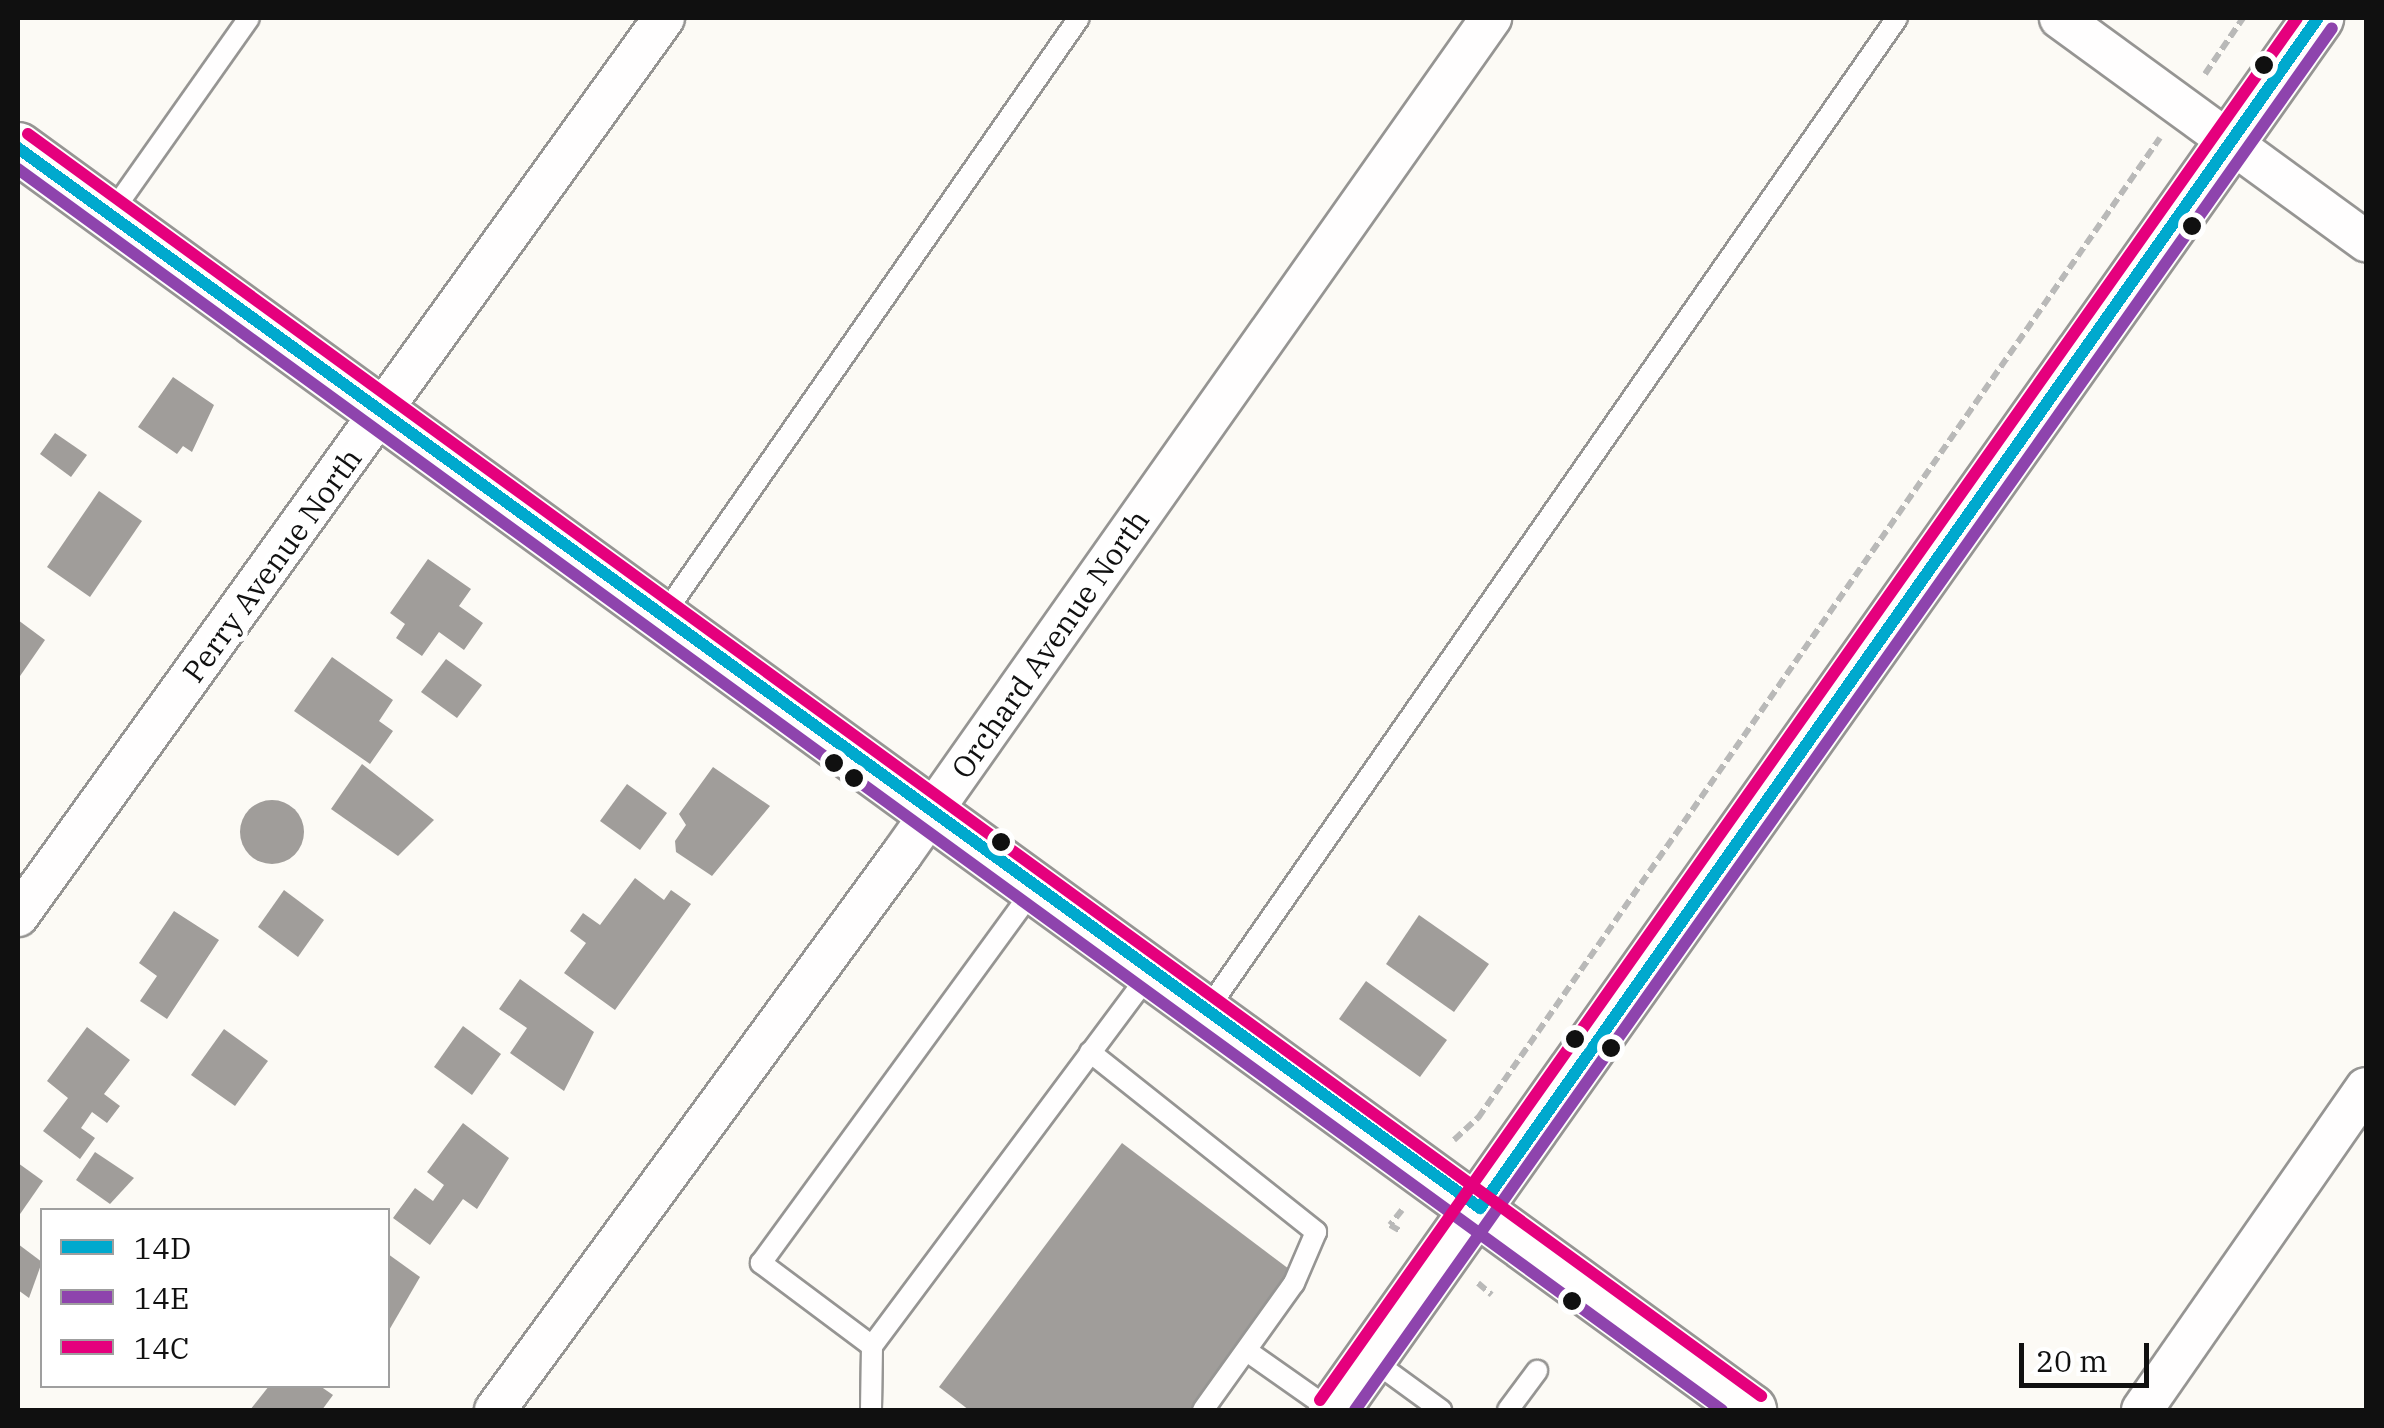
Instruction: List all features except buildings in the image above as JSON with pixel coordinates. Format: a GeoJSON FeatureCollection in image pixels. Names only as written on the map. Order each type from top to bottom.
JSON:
{"type":"FeatureCollection","features":[{"type":"Feature","properties":{"kind":"street","name":"Perry Avenue North"},"geometry":{"type":"LineString","coordinates":[[18,916],[383,414],[664,18]]}},
{"type":"Feature","properties":{"kind":"street","name":"Orchard Avenue North"},"geometry":{"type":"LineString","coordinates":[[495,1410],[930,814],[1490,18]]}},
{"type":"Feature","properties":{"kind":"street"},"geometry":{"type":"LineString","coordinates":[[2060,18],[2366,241]]}},
{"type":"Feature","properties":{"kind":"street"},"geometry":{"type":"LineString","coordinates":[[1333,1410],[1480,1208],[2318,18]]}},
{"type":"Feature","properties":{"kind":"street"},"geometry":{"type":"LineString","coordinates":[[18,148],[1205,1014],[1480,1208],[1749,1410]]}},
{"type":"Feature","properties":{"kind":"street"},"geometry":{"type":"LineString","coordinates":[[2142,1410],[2366,1088]]}},
{"type":"Feature","properties":{"kind":"lane"},"geometry":{"type":"LineString","coordinates":[[110,216],[248,18]]}},
{"type":"Feature","properties":{"kind":"lane"},"geometry":{"type":"LineString","coordinates":[[662,617],[1080,18]]}},
{"type":"Feature","properties":{"kind":"lane"},"geometry":{"type":"LineString","coordinates":[[1205,1014],[1897,18]]}},
{"type":"Feature","properties":{"kind":"lane"},"geometry":{"type":"LineString","coordinates":[[872,1346],[761,1262],[1034,889]]}},
{"type":"Feature","properties":{"kind":"lane"},"geometry":{"type":"LineString","coordinates":[[871,1410],[872,1346],[1150,974]]}},
{"type":"Feature","properties":{"kind":"lane"},"geometry":{"type":"LineString","coordinates":[[1090,1052],[1316,1232],[1247,1351],[1203,1410]]}},
{"type":"Feature","properties":{"kind":"lane"},"geometry":{"type":"LineString","coordinates":[[1247,1351],[1333,1410]]}},
{"type":"Feature","properties":{"kind":"lane"},"geometry":{"type":"LineString","coordinates":[[1371,1360],[1441,1410]]}},
{"type":"Feature","properties":{"kind":"lane"},"geometry":{"type":"LineString","coordinates":[[1508,1410],[1537,1371]]}},
{"type":"Feature","properties":{"kind":"path"},"geometry":{"type":"LineString","coordinates":[[1462,1130],[1478,1118],[2243,18]]}},
{"type":"Feature","properties":{"kind":"transit line","name":"14C"},"geometry":{"type":"LineString","coordinates":[[1320,1400],[2297,18]]}},
{"type":"Feature","properties":{"kind":"transit line","name":"14D"},"geometry":{"type":"LineString","coordinates":[[1480,1208],[2318,18]]}},
{"type":"Feature","properties":{"kind":"transit line","name":"14E"},"geometry":{"type":"LineString","coordinates":[[1355,1410],[2332,28]]}},
{"type":"Feature","properties":{"kind":"transit line","name":"14C"},"geometry":{"type":"LineString","coordinates":[[28,134],[1761,1396]]}},
{"type":"Feature","properties":{"kind":"transit line","name":"14D"},"geometry":{"type":"LineString","coordinates":[[18,148],[1480,1208]]}},
{"type":"Feature","properties":{"kind":"transit line","name":"14E"},"geometry":{"type":"LineString","coordinates":[[18,169],[1722,1410]]}}]}
